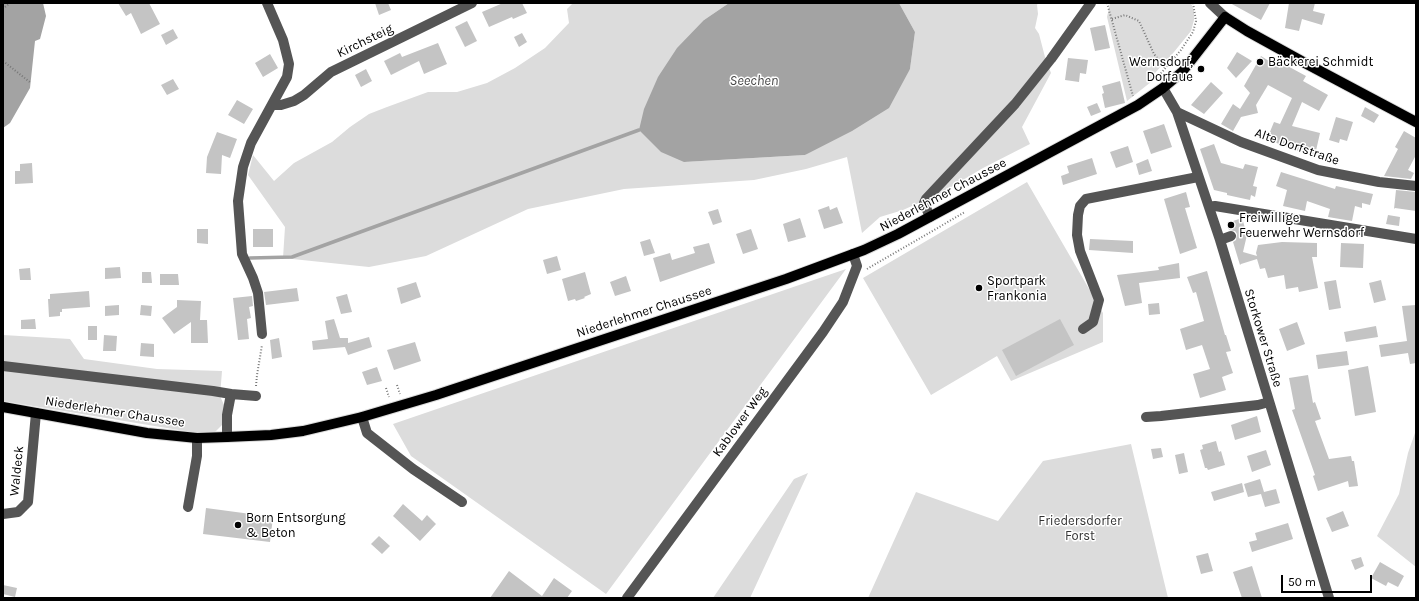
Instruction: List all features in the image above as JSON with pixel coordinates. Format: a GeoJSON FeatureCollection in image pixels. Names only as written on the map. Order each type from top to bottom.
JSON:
{"type":"FeatureCollection","features":[{"type":"Feature","properties":{"kind":"main road","name":"Niederlehmer Chaussee"},"geometry":{"type":"LineString","coordinates":[[3,406],[147,433],[197,438],[271,435],[303,431],[362,417],[436,395],[735,296],[853,254],[930,217],[1128,112],[1163,88],[1190,63],[1225,17]]}},
{"type":"Feature","properties":{"kind":"main road"},"geometry":{"type":"LineString","coordinates":[[1225,17],[1299,60],[1416,122]]}},
{"type":"Feature","properties":{"kind":"street"},"geometry":{"type":"LineString","coordinates":[[262,334],[258,293],[242,254],[238,201],[243,167],[251,143],[287,77],[289,64],[283,40],[267,3]]}},
{"type":"Feature","properties":{"kind":"street","name":"Kirchsteig"},"geometry":{"type":"LineString","coordinates":[[273,105],[282,105],[294,101],[304,95],[331,72],[472,3]]}},
{"type":"Feature","properties":{"kind":"street"},"geometry":{"type":"LineString","coordinates":[[930,217],[924,203],[926,199],[1015,104],[1051,59],[1091,3]]}},
{"type":"Feature","properties":{"kind":"street"},"geometry":{"type":"LineString","coordinates":[[1210,3],[1225,17]]}},
{"type":"Feature","properties":{"kind":"street","name":"Storkower Straße"},"geometry":{"type":"LineString","coordinates":[[1163,88],[1177,112],[1220,240],[1329,598]]}},
{"type":"Feature","properties":{"kind":"street","name":"Alte Dorfstraße"},"geometry":{"type":"LineString","coordinates":[[1177,112],[1241,142],[1318,170],[1379,182],[1416,186]]}},
{"type":"Feature","properties":{"kind":"street"},"geometry":{"type":"LineString","coordinates":[[1083,329],[1093,322],[1099,300],[1080,251],[1077,226],[1080,206],[1086,199],[1198,177]]}},
{"type":"Feature","properties":{"kind":"street"},"geometry":{"type":"LineString","coordinates":[[1209,207],[1215,206],[1416,239]]}},
{"type":"Feature","properties":{"kind":"street"},"geometry":{"type":"LineString","coordinates":[[1220,240],[1231,236]]}},
{"type":"Feature","properties":{"kind":"street"},"geometry":{"type":"LineString","coordinates":[[853,254],[857,266]]}},
{"type":"Feature","properties":{"kind":"street","name":"Kablower Weg"},"geometry":{"type":"LineString","coordinates":[[626,598],[823,332],[843,302],[857,266]]}},
{"type":"Feature","properties":{"kind":"street"},"geometry":{"type":"LineString","coordinates":[[3,366],[256,396]]}},
{"type":"Feature","properties":{"kind":"street"},"geometry":{"type":"LineString","coordinates":[[227,437],[227,415],[231,394]]}},
{"type":"Feature","properties":{"kind":"street"},"geometry":{"type":"LineString","coordinates":[[1146,417],[1258,405],[1269,402]]}},
{"type":"Feature","properties":{"kind":"street","name":"Waldeck"},"geometry":{"type":"LineString","coordinates":[[3,514],[18,512],[28,502],[36,413]]}},
{"type":"Feature","properties":{"kind":"street"},"geometry":{"type":"LineString","coordinates":[[362,417],[367,433],[413,469],[462,502]]}},
{"type":"Feature","properties":{"kind":"street"},"geometry":{"type":"LineString","coordinates":[[188,507],[196,456],[197,438]]}},
{"type":"Feature","properties":{"kind":"path"},"geometry":{"type":"LineString","coordinates":[[5,7],[10,3]]}},
{"type":"Feature","properties":{"kind":"path"},"geometry":{"type":"LineString","coordinates":[[1107,3],[1134,99]]}},
{"type":"Feature","properties":{"kind":"path"},"geometry":{"type":"LineString","coordinates":[[1154,82],[1181,50],[1193,32],[1196,21],[1193,3]]}},
{"type":"Feature","properties":{"kind":"path"},"geometry":{"type":"LineString","coordinates":[[1111,19],[1125,15],[1139,21],[1154,54],[1165,68]]}},
{"type":"Feature","properties":{"kind":"path"},"geometry":{"type":"LineString","coordinates":[[3,61],[31,83]]}},
{"type":"Feature","properties":{"kind":"path"},"geometry":{"type":"LineString","coordinates":[[857,266],[865,270],[965,212]]}},
{"type":"Feature","properties":{"kind":"path"},"geometry":{"type":"LineString","coordinates":[[256,396],[262,334]]}},
{"type":"Feature","properties":{"kind":"path"},"geometry":{"type":"LineString","coordinates":[[397,384],[400,394]]}},
{"type":"Feature","properties":{"kind":"path"},"geometry":{"type":"LineString","coordinates":[[386,388],[389,397]]}},
{"type":"Feature","properties":{"kind":"green space"},"geometry":{"type":"Polygon","coordinates":[[[573,3],[729,3],[704,20],[684,162],[805,155],[910,69],[915,32],[899,3],[1038,3],[1038,14],[1035,28],[1039,34],[1051,73],[1022,127],[1030,144],[983,168],[941,193],[903,210],[880,217],[862,233],[847,157],[806,169],[754,180],[624,189],[528,209],[426,256],[369,267],[283,258],[285,227],[248,175],[253,155],[274,181],[294,163],[332,142],[369,114],[428,92],[457,92],[487,83],[515,68],[545,48],[569,23],[567,9],[573,3]]]}},
{"type":"Feature","properties":{"kind":"green space"},"geometry":{"type":"Polygon","coordinates":[[[1110,3],[1191,3],[1194,11],[1194,20],[1191,31],[1155,73],[1151,82],[1127,101],[1107,17],[1110,3]]]}},
{"type":"Feature","properties":{"kind":"green space","name":"Sportpark Frankonia"},"geometry":{"type":"Polygon","coordinates":[[[1027,182],[1103,313],[1103,342],[1011,381],[997,356],[931,395],[863,278],[1027,182]]]}},
{"type":"Feature","properties":{"kind":"green space"},"geometry":{"type":"Polygon","coordinates":[[[846,269],[606,594],[411,456],[393,424],[846,269]]]}},
{"type":"Feature","properties":{"kind":"green space"},"geometry":{"type":"Polygon","coordinates":[[[3,335],[70,339],[84,359],[157,369],[222,371],[220,396],[225,407],[223,424],[215,432],[191,432],[3,401],[3,335]]]}},
{"type":"Feature","properties":{"kind":"green space"},"geometry":{"type":"Polygon","coordinates":[[[1416,430],[1416,567],[1377,536],[1399,494],[1408,453],[1416,430]]]}},
{"type":"Feature","properties":{"kind":"green space","name":"Friedersdorfer Forst"},"geometry":{"type":"Polygon","coordinates":[[[1131,444],[1168,598],[868,598],[916,492],[998,521],[1043,461],[1131,444]]]}},
{"type":"Feature","properties":{"kind":"green space"},"geometry":{"type":"Polygon","coordinates":[[[808,473],[750,598],[713,598],[794,479],[808,473]]]}},
{"type":"Feature","properties":{"kind":"water"},"geometry":{"type":"Polygon","coordinates":[[[3,3],[43,3],[46,16],[40,39],[35,41],[30,88],[10,123],[3,128],[3,3]]]}},
{"type":"Feature","properties":{"kind":"water","name":"Seechen"},"geometry":{"type":"Polygon","coordinates":[[[729,3],[899,3],[915,32],[910,69],[889,108],[852,131],[805,155],[684,162],[661,152],[639,130],[644,109],[658,77],[677,48],[704,20],[729,3]]]}},
{"type":"Feature","properties":{"kind":"building"},"geometry":{"type":"Polygon","coordinates":[[[118,3],[149,3],[160,24],[141,34],[131,13],[126,16],[118,3]]]}},
{"type":"Feature","properties":{"kind":"building"},"geometry":{"type":"Polygon","coordinates":[[[375,3],[388,3],[391,10],[379,15],[375,3]]]}},
{"type":"Feature","properties":{"kind":"building"},"geometry":{"type":"Polygon","coordinates":[[[503,3],[522,3],[527,13],[513,19],[512,17],[489,27],[482,12],[503,3]]]}},
{"type":"Feature","properties":{"kind":"building"},"geometry":{"type":"Polygon","coordinates":[[[1230,3],[1270,3],[1261,20],[1230,3]]]}},
{"type":"Feature","properties":{"kind":"building"},"geometry":{"type":"Polygon","coordinates":[[[1289,3],[1315,3],[1313,11],[1325,14],[1322,25],[1302,19],[1299,31],[1285,28],[1289,3]]]}},
{"type":"Feature","properties":{"kind":"building"},"geometry":{"type":"Polygon","coordinates":[[[467,21],[477,41],[465,47],[455,27],[467,21]]]}},
{"type":"Feature","properties":{"kind":"building"},"geometry":{"type":"Polygon","coordinates":[[[1105,25],[1110,48],[1095,51],[1090,28],[1105,25]]]}},
{"type":"Feature","properties":{"kind":"building"},"geometry":{"type":"Polygon","coordinates":[[[173,29],[178,38],[166,45],[161,35],[173,29]]]}},
{"type":"Feature","properties":{"kind":"building"},"geometry":{"type":"Polygon","coordinates":[[[522,33],[527,42],[519,47],[514,37],[522,33]]]}},
{"type":"Feature","properties":{"kind":"building"},"geometry":{"type":"Polygon","coordinates":[[[438,43],[447,64],[424,74],[419,61],[391,75],[384,61],[400,53],[402,57],[438,43]]]}},
{"type":"Feature","properties":{"kind":"building"},"geometry":{"type":"Polygon","coordinates":[[[1237,52],[1252,61],[1236,78],[1227,68],[1237,52]]]}},
{"type":"Feature","properties":{"kind":"building"},"geometry":{"type":"Polygon","coordinates":[[[270,54],[278,68],[263,77],[255,63],[270,54]]]}},
{"type":"Feature","properties":{"kind":"building"},"geometry":{"type":"Polygon","coordinates":[[[1261,56],[1280,68],[1282,63],[1306,76],[1303,81],[1328,95],[1319,111],[1302,102],[1292,126],[1320,133],[1315,155],[1291,149],[1267,139],[1274,122],[1280,124],[1292,98],[1268,85],[1256,105],[1258,113],[1241,117],[1233,131],[1221,124],[1233,104],[1240,109],[1250,93],[1244,86],[1261,56]]]}},
{"type":"Feature","properties":{"kind":"building"},"geometry":{"type":"Polygon","coordinates":[[[1068,58],[1088,60],[1086,74],[1080,73],[1079,82],[1065,80],[1068,58]]]}},
{"type":"Feature","properties":{"kind":"building"},"geometry":{"type":"Polygon","coordinates":[[[366,69],[372,81],[361,87],[355,75],[366,69]]]}},
{"type":"Feature","properties":{"kind":"building"},"geometry":{"type":"Polygon","coordinates":[[[173,79],[179,89],[167,95],[161,85],[173,79]]]}},
{"type":"Feature","properties":{"kind":"building"},"geometry":{"type":"Polygon","coordinates":[[[1120,81],[1125,103],[1105,108],[1102,86],[1120,81]]]}},
{"type":"Feature","properties":{"kind":"building"},"geometry":{"type":"Polygon","coordinates":[[[1211,82],[1223,93],[1204,114],[1191,105],[1211,82]]]}},
{"type":"Feature","properties":{"kind":"building"},"geometry":{"type":"Polygon","coordinates":[[[237,100],[253,109],[244,124],[228,115],[237,100]]]}},
{"type":"Feature","properties":{"kind":"building"},"geometry":{"type":"Polygon","coordinates":[[[1097,103],[1101,112],[1091,116],[1087,107],[1097,103]]]}},
{"type":"Feature","properties":{"kind":"building"},"geometry":{"type":"Polygon","coordinates":[[[1365,107],[1379,115],[1374,123],[1361,116],[1365,107]]]}},
{"type":"Feature","properties":{"kind":"building"},"geometry":{"type":"Polygon","coordinates":[[[1336,117],[1353,122],[1347,141],[1340,139],[1339,143],[1329,140],[1336,117]]]}},
{"type":"Feature","properties":{"kind":"building"},"geometry":{"type":"Polygon","coordinates":[[[1164,124],[1172,147],[1151,154],[1143,131],[1164,124]]]}},
{"type":"Feature","properties":{"kind":"building"},"geometry":{"type":"Polygon","coordinates":[[[1404,131],[1416,138],[1416,155],[1408,170],[1414,173],[1411,179],[1384,176],[1398,149],[1395,147],[1404,131]]]}},
{"type":"Feature","properties":{"kind":"building"},"geometry":{"type":"Polygon","coordinates":[[[217,132],[237,139],[230,158],[222,155],[221,174],[206,173],[207,157],[217,132]]]}},
{"type":"Feature","properties":{"kind":"building"},"geometry":{"type":"Polygon","coordinates":[[[1214,144],[1221,163],[1243,169],[1245,164],[1258,167],[1253,186],[1257,187],[1255,197],[1251,195],[1250,200],[1227,195],[1227,193],[1214,190],[1200,149],[1214,144]]]}},
{"type":"Feature","properties":{"kind":"building"},"geometry":{"type":"Polygon","coordinates":[[[1128,146],[1133,162],[1116,168],[1110,152],[1128,146]]]}},
{"type":"Feature","properties":{"kind":"building"},"geometry":{"type":"Polygon","coordinates":[[[1092,158],[1097,174],[1063,185],[1061,176],[1069,173],[1067,166],[1092,158]]]}},
{"type":"Feature","properties":{"kind":"building"},"geometry":{"type":"Polygon","coordinates":[[[1148,159],[1152,171],[1139,175],[1136,164],[1148,159]]]}},
{"type":"Feature","properties":{"kind":"building"},"geometry":{"type":"Polygon","coordinates":[[[32,163],[33,183],[15,184],[15,171],[20,171],[20,164],[32,163]]]}},
{"type":"Feature","properties":{"kind":"building"},"geometry":{"type":"Polygon","coordinates":[[[1281,172],[1335,189],[1336,186],[1373,194],[1370,205],[1362,203],[1362,208],[1355,206],[1352,221],[1328,217],[1330,209],[1307,201],[1305,211],[1283,206],[1287,190],[1276,186],[1281,172]]]}},
{"type":"Feature","properties":{"kind":"building"},"geometry":{"type":"Polygon","coordinates":[[[1396,190],[1416,192],[1416,211],[1394,209],[1396,190]]]}},
{"type":"Feature","properties":{"kind":"building"},"geometry":{"type":"Polygon","coordinates":[[[1186,192],[1190,207],[1185,208],[1197,248],[1180,254],[1164,199],[1186,192]]]}},
{"type":"Feature","properties":{"kind":"building"},"geometry":{"type":"Polygon","coordinates":[[[829,206],[830,210],[837,207],[843,223],[824,229],[818,210],[829,206]]]}},
{"type":"Feature","properties":{"kind":"building"},"geometry":{"type":"Polygon","coordinates":[[[718,209],[722,222],[713,225],[708,212],[718,209]]]}},
{"type":"Feature","properties":{"kind":"building"},"geometry":{"type":"Polygon","coordinates":[[[1388,215],[1400,217],[1399,226],[1386,224],[1388,215]]]}},
{"type":"Feature","properties":{"kind":"building"},"geometry":{"type":"Polygon","coordinates":[[[800,218],[806,237],[788,242],[783,224],[800,218]]]}},
{"type":"Feature","properties":{"kind":"building"},"geometry":{"type":"Polygon","coordinates":[[[1242,218],[1247,235],[1243,252],[1257,256],[1256,253],[1258,245],[1282,242],[1317,243],[1317,257],[1312,257],[1318,288],[1299,292],[1298,287],[1286,289],[1284,275],[1268,278],[1265,268],[1260,269],[1257,259],[1240,265],[1233,242],[1236,240],[1237,234],[1235,231],[1229,230],[1227,223],[1242,218]]]}},
{"type":"Feature","properties":{"kind":"building"},"geometry":{"type":"Polygon","coordinates":[[[197,229],[208,229],[208,244],[197,243],[197,229]]]}},
{"type":"Feature","properties":{"kind":"building"},"geometry":{"type":"Polygon","coordinates":[[[253,229],[273,229],[273,247],[253,247],[253,229]]]}},
{"type":"Feature","properties":{"kind":"building"},"geometry":{"type":"Polygon","coordinates":[[[751,229],[758,249],[743,254],[736,234],[751,229]]]}},
{"type":"Feature","properties":{"kind":"building"},"geometry":{"type":"Polygon","coordinates":[[[650,239],[655,253],[644,256],[640,242],[650,239]]]}},
{"type":"Feature","properties":{"kind":"building"},"geometry":{"type":"Polygon","coordinates":[[[1090,239],[1133,241],[1133,253],[1089,250],[1090,239]]]}},
{"type":"Feature","properties":{"kind":"building"},"geometry":{"type":"Polygon","coordinates":[[[709,243],[715,263],[660,282],[653,258],[670,253],[672,260],[695,253],[693,247],[709,243]]]}},
{"type":"Feature","properties":{"kind":"building"},"geometry":{"type":"Polygon","coordinates":[[[1341,243],[1364,244],[1363,268],[1340,267],[1341,243]]]}},
{"type":"Feature","properties":{"kind":"building"},"geometry":{"type":"Polygon","coordinates":[[[557,256],[561,270],[547,274],[543,260],[557,256]]]}},
{"type":"Feature","properties":{"kind":"building"},"geometry":{"type":"Polygon","coordinates":[[[1179,263],[1180,278],[1139,283],[1142,303],[1125,306],[1117,275],[1159,270],[1158,267],[1179,263]]]}},
{"type":"Feature","properties":{"kind":"building"},"geometry":{"type":"Polygon","coordinates":[[[120,267],[121,278],[105,279],[105,268],[120,267]]]}},
{"type":"Feature","properties":{"kind":"building"},"geometry":{"type":"Polygon","coordinates":[[[30,268],[31,280],[20,280],[19,269],[30,268]]]}},
{"type":"Feature","properties":{"kind":"building"},"geometry":{"type":"Polygon","coordinates":[[[1207,271],[1231,351],[1226,352],[1233,373],[1222,377],[1226,390],[1200,398],[1193,374],[1210,369],[1202,345],[1186,350],[1180,329],[1204,321],[1196,292],[1193,293],[1187,277],[1207,271]]]}},
{"type":"Feature","properties":{"kind":"building"},"geometry":{"type":"Polygon","coordinates":[[[142,272],[151,272],[152,283],[142,283],[142,272]]]}},
{"type":"Feature","properties":{"kind":"building"},"geometry":{"type":"Polygon","coordinates":[[[585,272],[591,294],[576,301],[575,299],[568,301],[562,279],[585,272]]]}},
{"type":"Feature","properties":{"kind":"building"},"geometry":{"type":"Polygon","coordinates":[[[160,274],[178,274],[179,285],[160,285],[160,274]]]}},
{"type":"Feature","properties":{"kind":"building"},"geometry":{"type":"Polygon","coordinates":[[[626,276],[631,291],[615,296],[610,282],[626,276]]]}},
{"type":"Feature","properties":{"kind":"building"},"geometry":{"type":"Polygon","coordinates":[[[1336,280],[1341,308],[1329,310],[1324,282],[1336,280]]]}},
{"type":"Feature","properties":{"kind":"building"},"geometry":{"type":"Polygon","coordinates":[[[1381,280],[1386,300],[1374,303],[1369,283],[1381,280]]]}},
{"type":"Feature","properties":{"kind":"building"},"geometry":{"type":"Polygon","coordinates":[[[416,282],[421,297],[401,304],[397,288],[416,282]]]}},
{"type":"Feature","properties":{"kind":"building"},"geometry":{"type":"Polygon","coordinates":[[[297,288],[299,301],[266,305],[264,292],[297,288]]]}},
{"type":"Feature","properties":{"kind":"building"},"geometry":{"type":"Polygon","coordinates":[[[89,291],[90,307],[62,309],[60,316],[49,317],[48,299],[50,299],[50,294],[89,291]]]}},
{"type":"Feature","properties":{"kind":"building"},"geometry":{"type":"Polygon","coordinates":[[[347,294],[352,312],[341,314],[336,297],[347,294]]]}},
{"type":"Feature","properties":{"kind":"building"},"geometry":{"type":"Polygon","coordinates":[[[252,296],[253,306],[249,307],[251,318],[247,319],[249,339],[238,340],[233,298],[252,296]]]}},
{"type":"Feature","properties":{"kind":"building"},"geometry":{"type":"Polygon","coordinates":[[[177,300],[201,301],[200,320],[207,320],[208,343],[191,343],[191,322],[174,334],[162,318],[177,307],[177,300]]]}},
{"type":"Feature","properties":{"kind":"building"},"geometry":{"type":"Polygon","coordinates":[[[1159,303],[1160,314],[1149,315],[1148,304],[1159,303]]]}},
{"type":"Feature","properties":{"kind":"building"},"geometry":{"type":"Polygon","coordinates":[[[119,305],[119,315],[105,316],[105,306],[119,305]]]}},
{"type":"Feature","properties":{"kind":"building"},"geometry":{"type":"Polygon","coordinates":[[[141,305],[152,306],[151,316],[140,315],[141,305]]]}},
{"type":"Feature","properties":{"kind":"building"},"geometry":{"type":"Polygon","coordinates":[[[1416,305],[1416,363],[1410,364],[1408,353],[1381,357],[1379,345],[1407,341],[1402,306],[1416,305]]]}},
{"type":"Feature","properties":{"kind":"building"},"geometry":{"type":"Polygon","coordinates":[[[35,319],[36,329],[21,329],[21,320],[35,319]]]}},
{"type":"Feature","properties":{"kind":"building"},"geometry":{"type":"Polygon","coordinates":[[[334,319],[340,338],[348,338],[348,343],[369,337],[372,347],[348,355],[345,347],[313,350],[312,341],[328,339],[325,321],[334,319]]]}},
{"type":"Feature","properties":{"kind":"building"},"geometry":{"type":"Polygon","coordinates":[[[1060,319],[1074,345],[1016,376],[1002,350],[1060,319]]]}},
{"type":"Feature","properties":{"kind":"building"},"geometry":{"type":"Polygon","coordinates":[[[1297,322],[1305,344],[1287,351],[1279,329],[1297,322]]]}},
{"type":"Feature","properties":{"kind":"building"},"geometry":{"type":"Polygon","coordinates":[[[88,326],[97,326],[97,340],[88,340],[88,326]]]}},
{"type":"Feature","properties":{"kind":"building"},"geometry":{"type":"Polygon","coordinates":[[[1376,326],[1378,337],[1346,342],[1344,332],[1376,326]]]}},
{"type":"Feature","properties":{"kind":"building"},"geometry":{"type":"Polygon","coordinates":[[[104,335],[117,336],[116,351],[103,351],[104,335]]]}},
{"type":"Feature","properties":{"kind":"building"},"geometry":{"type":"Polygon","coordinates":[[[279,338],[282,357],[272,359],[270,340],[279,338]]]}},
{"type":"Feature","properties":{"kind":"building"},"geometry":{"type":"Polygon","coordinates":[[[415,342],[421,361],[394,370],[387,350],[415,342]]]}},
{"type":"Feature","properties":{"kind":"building"},"geometry":{"type":"Polygon","coordinates":[[[141,343],[154,344],[154,357],[140,356],[141,343]]]}},
{"type":"Feature","properties":{"kind":"building"},"geometry":{"type":"Polygon","coordinates":[[[1347,351],[1349,365],[1318,369],[1316,355],[1347,351]]]}},
{"type":"Feature","properties":{"kind":"building"},"geometry":{"type":"Polygon","coordinates":[[[1368,366],[1376,412],[1355,416],[1348,370],[1368,366]]]}},
{"type":"Feature","properties":{"kind":"building"},"geometry":{"type":"Polygon","coordinates":[[[377,367],[382,381],[367,385],[362,372],[377,367]]]}},
{"type":"Feature","properties":{"kind":"building"},"geometry":{"type":"Polygon","coordinates":[[[1308,375],[1313,403],[1315,402],[1321,419],[1315,421],[1329,459],[1351,456],[1352,461],[1354,461],[1358,486],[1349,487],[1348,481],[1318,491],[1313,476],[1315,475],[1292,410],[1295,409],[1289,378],[1308,375]]]}},
{"type":"Feature","properties":{"kind":"building"},"geometry":{"type":"Polygon","coordinates":[[[1257,416],[1261,432],[1235,440],[1231,425],[1257,416]]]}},
{"type":"Feature","properties":{"kind":"building"},"geometry":{"type":"Polygon","coordinates":[[[1216,441],[1225,465],[1208,470],[1205,468],[1200,450],[1203,449],[1202,445],[1216,441]]]}},
{"type":"Feature","properties":{"kind":"building"},"geometry":{"type":"Polygon","coordinates":[[[1161,448],[1163,457],[1153,459],[1151,449],[1161,448]]]}},
{"type":"Feature","properties":{"kind":"building"},"geometry":{"type":"Polygon","coordinates":[[[1266,450],[1271,465],[1252,472],[1247,456],[1266,450]]]}},
{"type":"Feature","properties":{"kind":"building"},"geometry":{"type":"Polygon","coordinates":[[[1184,453],[1188,472],[1179,474],[1175,455],[1184,453]]]}},
{"type":"Feature","properties":{"kind":"building"},"geometry":{"type":"Polygon","coordinates":[[[1260,479],[1264,492],[1276,489],[1280,503],[1265,507],[1261,494],[1248,497],[1244,484],[1260,479]]]}},
{"type":"Feature","properties":{"kind":"building"},"geometry":{"type":"Polygon","coordinates":[[[1242,483],[1244,492],[1214,501],[1211,492],[1242,483]]]}},
{"type":"Feature","properties":{"kind":"building"},"geometry":{"type":"Polygon","coordinates":[[[403,504],[422,521],[427,515],[436,524],[420,541],[393,516],[403,504]]]}},
{"type":"Feature","properties":{"kind":"building","name":"Born Entsorgung & Beton"},"geometry":{"type":"Polygon","coordinates":[[[206,508],[273,517],[270,542],[203,534],[206,508]]]}},
{"type":"Feature","properties":{"kind":"building"},"geometry":{"type":"Polygon","coordinates":[[[1343,511],[1349,526],[1332,532],[1326,518],[1343,511]]]}},
{"type":"Feature","properties":{"kind":"building"},"geometry":{"type":"Polygon","coordinates":[[[1288,523],[1293,539],[1252,552],[1249,542],[1257,540],[1255,533],[1288,523]]]}},
{"type":"Feature","properties":{"kind":"building"},"geometry":{"type":"Polygon","coordinates":[[[379,536],[390,546],[382,554],[371,544],[379,536]]]}},
{"type":"Feature","properties":{"kind":"building"},"geometry":{"type":"Polygon","coordinates":[[[1208,553],[1213,571],[1201,574],[1196,556],[1208,553]]]}},
{"type":"Feature","properties":{"kind":"building"},"geometry":{"type":"Polygon","coordinates":[[[1361,557],[1364,566],[1355,570],[1351,560],[1361,557]]]}},
{"type":"Feature","properties":{"kind":"building"},"geometry":{"type":"Polygon","coordinates":[[[1380,562],[1404,576],[1398,587],[1388,582],[1386,586],[1371,578],[1380,562]]]}},
{"type":"Feature","properties":{"kind":"building"},"geometry":{"type":"Polygon","coordinates":[[[1252,566],[1262,598],[1242,598],[1233,572],[1252,566]]]}},
{"type":"Feature","properties":{"kind":"building"},"geometry":{"type":"Polygon","coordinates":[[[509,571],[542,596],[554,578],[572,591],[567,598],[490,598],[509,571]]]}},
{"type":"Feature","properties":{"kind":"building"},"geometry":{"type":"Polygon","coordinates":[[[3,585],[17,588],[15,597],[3,594],[3,585]]]}},
{"type":"Feature","properties":{"kind":"waterway"},"geometry":{"type":"LineString","coordinates":[[250,258],[292,257],[639,130]]}},
{"type":"Feature","properties":{"kind":"place","name":"Bäckerei Schmidt"},"geometry":{"type":"Point","coordinates":[1260,62]}},
{"type":"Feature","properties":{"kind":"place","name":"Wernsdorf, Dorfaue"},"geometry":{"type":"Point","coordinates":[1201,69]}},
{"type":"Feature","properties":{"kind":"place","name":"Freiwillige Feuerwehr Wernsdorf"},"geometry":{"type":"Point","coordinates":[1231,225]}},
{"type":"Feature","properties":{"kind":"place","name":"Sportpark Frankonia"},"geometry":{"type":"Point","coordinates":[979,288]}},
{"type":"Feature","properties":{"kind":"place","name":"Born Entsorgung & Beton"},"geometry":{"type":"Point","coordinates":[238,525]}}]}
